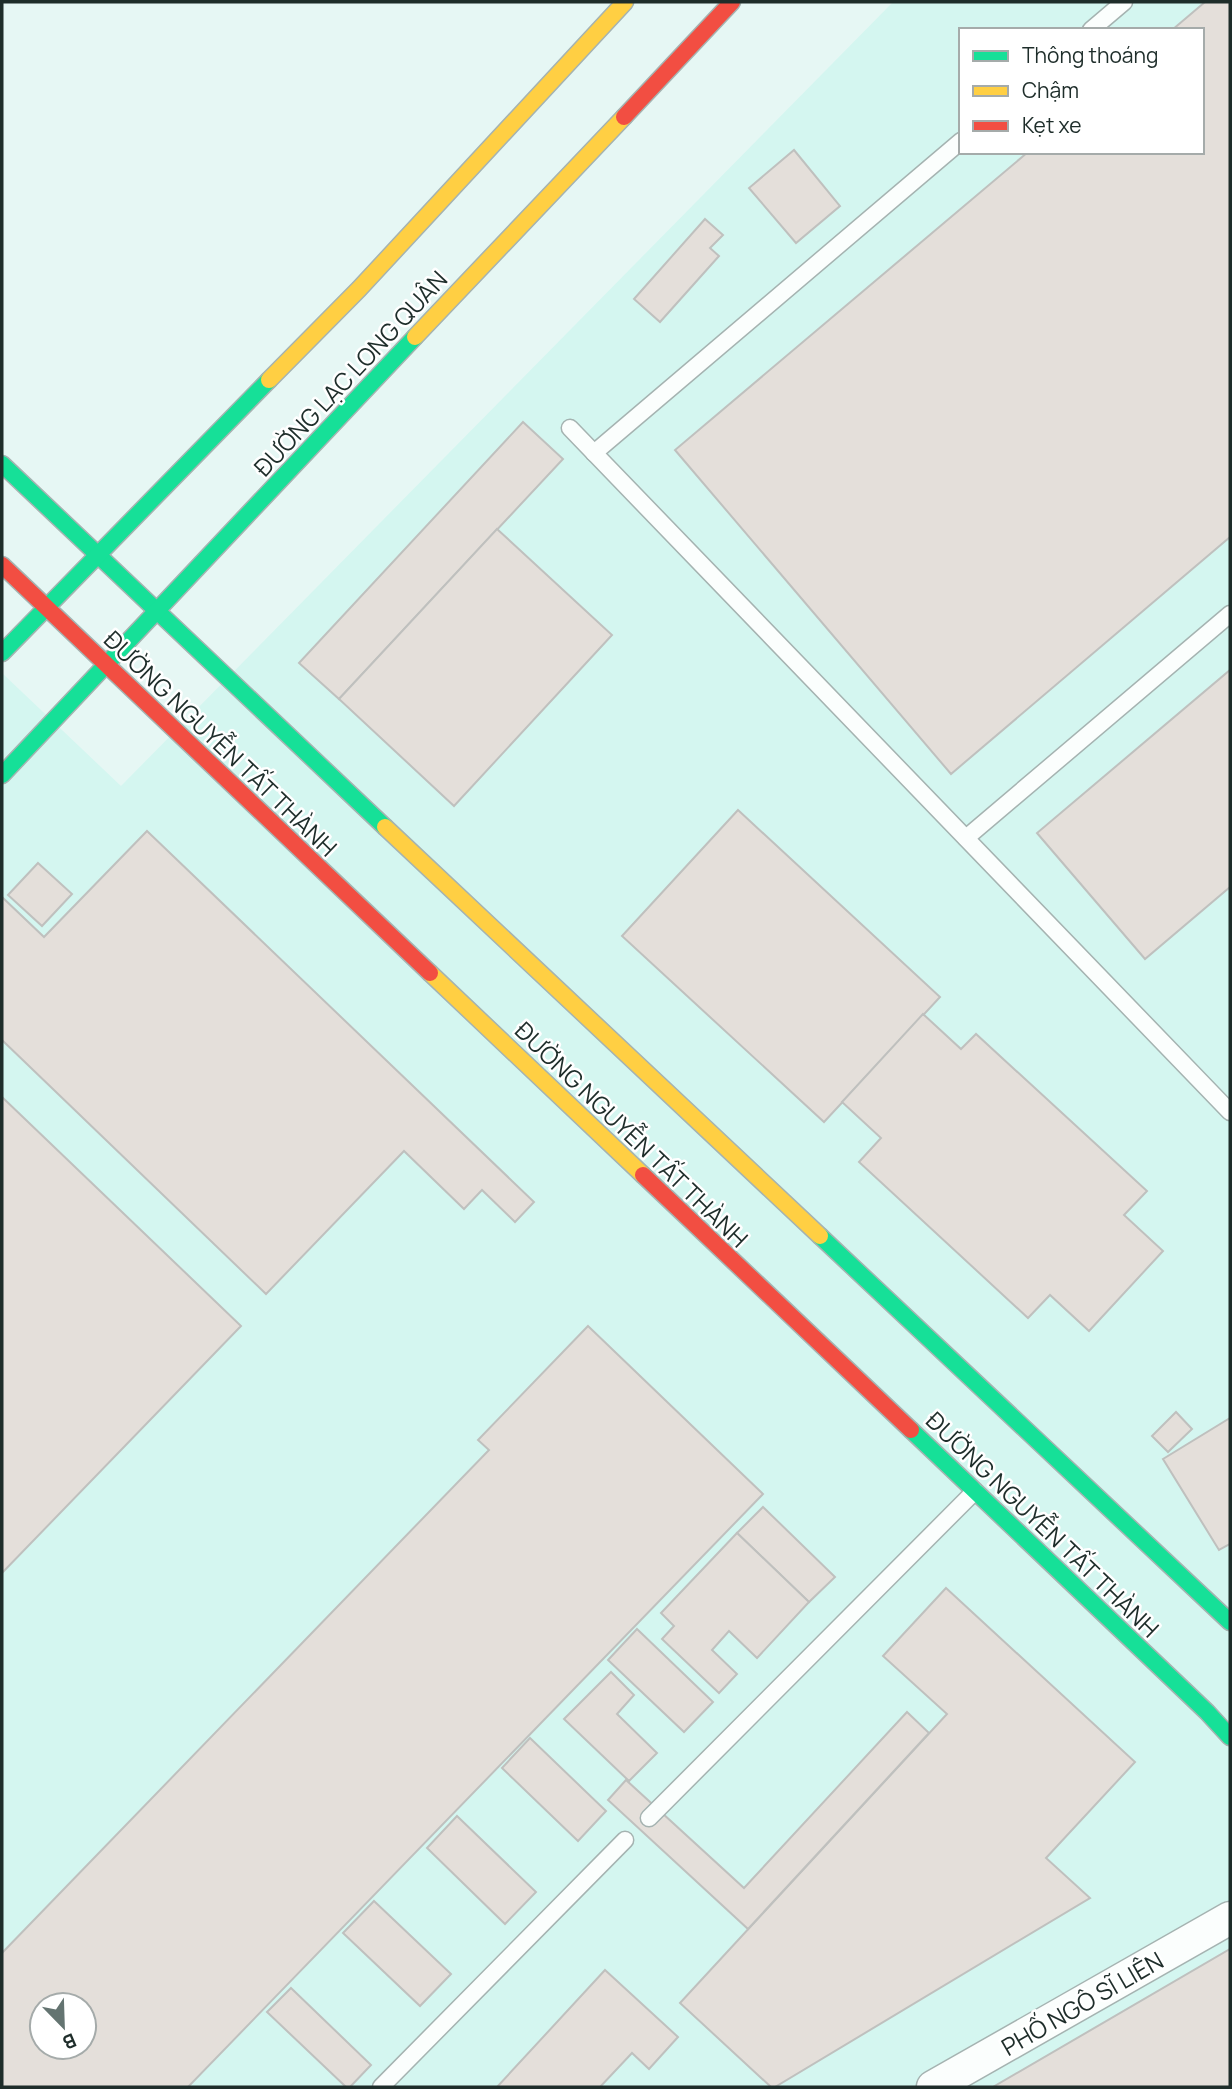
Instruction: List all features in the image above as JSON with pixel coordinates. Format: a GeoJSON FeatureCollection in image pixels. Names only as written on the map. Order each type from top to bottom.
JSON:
{"type":"FeatureCollection","features":[{"type":"Feature","properties":{"kind":"main road","name":"ĐƯỜNG LẠC LONG QUÂN"},"geometry":{"type":"LineString","coordinates":[[2,653],[359,289],[596,15],[625,2]]}},
{"type":"Feature","properties":{"kind":"main road","name":"ĐƯỜNG LẠC LONG QUÂN"},"geometry":{"type":"LineString","coordinates":[[2,775],[732,2]]}},
{"type":"Feature","properties":{"kind":"main road","name":"ĐƯỜNG NGUYỄN TẤT THÀNH"},"geometry":{"type":"LineString","coordinates":[[2,464],[1230,1622]]}},
{"type":"Feature","properties":{"kind":"main road","name":"ĐƯỜNG NGUYỄN TẤT THÀNH"},"geometry":{"type":"LineString","coordinates":[[2,565],[1197,1702],[1230,1737]]}},
{"type":"Feature","properties":{"kind":"street","name":"PHỐ NGÔ SĨ LIÊN"},"geometry":{"type":"LineString","coordinates":[[933,2087],[1230,1918]]}},
{"type":"Feature","properties":{"kind":"lane"},"geometry":{"type":"LineString","coordinates":[[1093,28],[1124,2]]}},
{"type":"Feature","properties":{"kind":"lane"},"geometry":{"type":"LineString","coordinates":[[594,453],[959,143]]}},
{"type":"Feature","properties":{"kind":"lane"},"geometry":{"type":"LineString","coordinates":[[570,428],[1230,1112]]}},
{"type":"Feature","properties":{"kind":"lane"},"geometry":{"type":"LineString","coordinates":[[966,838],[1230,614]]}},
{"type":"Feature","properties":{"kind":"lane"},"geometry":{"type":"LineString","coordinates":[[649,1818],[975,1491]]}},
{"type":"Feature","properties":{"kind":"lane"},"geometry":{"type":"LineString","coordinates":[[381,2087],[625,1840]]}},
{"type":"Feature","properties":{"kind":"shaded area"},"geometry":{"type":"Polygon","coordinates":[[[893,2],[1230,2],[1230,2087],[2,2087],[2,673],[121,786],[893,2]]]}},
{"type":"Feature","properties":{"kind":"building"},"geometry":{"type":"Polygon","coordinates":[[[1205,2],[1230,2],[1230,537],[951,774],[675,450],[1026,154],[1204,154],[1204,28],[1174,28],[1205,2]]]}},
{"type":"Feature","properties":{"kind":"building"},"geometry":{"type":"Polygon","coordinates":[[[794,150],[840,206],[796,243],[749,188],[794,150]]]}},
{"type":"Feature","properties":{"kind":"building"},"geometry":{"type":"Polygon","coordinates":[[[705,219],[723,235],[710,248],[719,256],[660,322],[634,299],[705,219]]]}},
{"type":"Feature","properties":{"kind":"building"},"geometry":{"type":"Polygon","coordinates":[[[523,422],[563,459],[339,699],[299,663],[523,422]]]}},
{"type":"Feature","properties":{"kind":"building"},"geometry":{"type":"Polygon","coordinates":[[[497,529],[612,635],[454,806],[339,699],[497,529]]]}},
{"type":"Feature","properties":{"kind":"building"},"geometry":{"type":"Polygon","coordinates":[[[1230,670],[1230,887],[1145,959],[1037,833],[1230,670]]]}},
{"type":"Feature","properties":{"kind":"building"},"geometry":{"type":"Polygon","coordinates":[[[738,810],[940,997],[824,1122],[622,936],[738,810]]]}},
{"type":"Feature","properties":{"kind":"building"},"geometry":{"type":"Polygon","coordinates":[[[147,831],[534,1202],[515,1222],[482,1190],[464,1209],[404,1151],[266,1294],[2,1040],[2,899],[44,937],[147,831]]]}},
{"type":"Feature","properties":{"kind":"building"},"geometry":{"type":"Polygon","coordinates":[[[38,863],[72,894],[42,926],[8,895],[38,863]]]}},
{"type":"Feature","properties":{"kind":"building"},"geometry":{"type":"Polygon","coordinates":[[[923,1014],[961,1049],[976,1034],[1147,1191],[1124,1215],[1163,1251],[1089,1331],[1050,1295],[1028,1318],[859,1162],[881,1138],[842,1102],[923,1014]]]}},
{"type":"Feature","properties":{"kind":"building"},"geometry":{"type":"Polygon","coordinates":[[[2,1097],[241,1326],[2,1573],[2,1097]]]}},
{"type":"Feature","properties":{"kind":"building"},"geometry":{"type":"Polygon","coordinates":[[[588,1326],[763,1494],[188,2087],[2,2087],[2,1953],[489,1450],[478,1440],[588,1326]]]}},
{"type":"Feature","properties":{"kind":"building"},"geometry":{"type":"Polygon","coordinates":[[[1176,1412],[1192,1429],[1168,1452],[1152,1436],[1176,1412]]]}},
{"type":"Feature","properties":{"kind":"building"},"geometry":{"type":"Polygon","coordinates":[[[1230,1418],[1230,1544],[1219,1550],[1163,1459],[1230,1418]]]}},
{"type":"Feature","properties":{"kind":"building"},"geometry":{"type":"Polygon","coordinates":[[[763,1507],[835,1577],[809,1602],[737,1533],[763,1507]]]}},
{"type":"Feature","properties":{"kind":"building"},"geometry":{"type":"Polygon","coordinates":[[[737,1533],[809,1602],[757,1658],[729,1631],[712,1650],[737,1674],[719,1693],[662,1639],[674,1626],[661,1613],[737,1533]]]}},
{"type":"Feature","properties":{"kind":"building"},"geometry":{"type":"Polygon","coordinates":[[[946,1588],[1135,1762],[1046,1858],[1090,1898],[771,2087],[680,2003],[947,1714],[883,1656],[946,1588]]]}},
{"type":"Feature","properties":{"kind":"building"},"geometry":{"type":"Polygon","coordinates":[[[637,1629],[713,1702],[684,1732],[608,1660],[637,1629]]]}},
{"type":"Feature","properties":{"kind":"building"},"geometry":{"type":"Polygon","coordinates":[[[611,1672],[634,1695],[617,1714],[657,1753],[629,1781],[564,1719],[611,1672]]]}},
{"type":"Feature","properties":{"kind":"building"},"geometry":{"type":"Polygon","coordinates":[[[907,1712],[929,1733],[748,1929],[608,1800],[626,1780],[744,1888],[907,1712]]]}},
{"type":"Feature","properties":{"kind":"building"},"geometry":{"type":"Polygon","coordinates":[[[530,1738],[606,1811],[578,1841],[502,1768],[530,1738]]]}},
{"type":"Feature","properties":{"kind":"building"},"geometry":{"type":"Polygon","coordinates":[[[457,1816],[536,1892],[505,1924],[427,1848],[457,1816]]]}},
{"type":"Feature","properties":{"kind":"building"},"geometry":{"type":"Polygon","coordinates":[[[374,1901],[451,1974],[420,2006],[343,1933],[374,1901]]]}},
{"type":"Feature","properties":{"kind":"building"},"geometry":{"type":"Polygon","coordinates":[[[1230,1949],[1230,2087],[993,2087],[1230,1949]]]}},
{"type":"Feature","properties":{"kind":"building"},"geometry":{"type":"Polygon","coordinates":[[[605,1970],[678,2037],[649,2069],[632,2053],[600,2087],[497,2087],[605,1970]]]}},
{"type":"Feature","properties":{"kind":"building"},"geometry":{"type":"Polygon","coordinates":[[[291,1988],[371,2065],[350,2087],[346,2087],[267,2012],[291,1988]]]}},
{"type":"Feature","properties":{"kind":"traffic: fast"},"geometry":{"type":"LineString","coordinates":[[2,775],[415,337]]}},
{"type":"Feature","properties":{"kind":"traffic: fast"},"geometry":{"type":"LineString","coordinates":[[2,653],[269,380]]}},
{"type":"Feature","properties":{"kind":"traffic: fast"},"geometry":{"type":"LineString","coordinates":[[2,464],[385,827]]}},
{"type":"Feature","properties":{"kind":"traffic: fast"},"geometry":{"type":"LineString","coordinates":[[820,1236],[1230,1622]]}},
{"type":"Feature","properties":{"kind":"traffic: fast"},"geometry":{"type":"LineString","coordinates":[[911,1430],[1230,1737]]}},
{"type":"Feature","properties":{"kind":"traffic: slow"},"geometry":{"type":"LineString","coordinates":[[269,380],[359,289],[625,2]]}},
{"type":"Feature","properties":{"kind":"traffic: slow"},"geometry":{"type":"LineString","coordinates":[[415,337],[624,117]]}},
{"type":"Feature","properties":{"kind":"traffic: slow"},"geometry":{"type":"LineString","coordinates":[[385,827],[820,1236]]}},
{"type":"Feature","properties":{"kind":"traffic: slow"},"geometry":{"type":"LineString","coordinates":[[430,973],[643,1175]]}},
{"type":"Feature","properties":{"kind":"traffic: jam"},"geometry":{"type":"LineString","coordinates":[[624,117],[732,2]]}},
{"type":"Feature","properties":{"kind":"traffic: jam"},"geometry":{"type":"LineString","coordinates":[[2,565],[430,973]]}},
{"type":"Feature","properties":{"kind":"traffic: jam"},"geometry":{"type":"LineString","coordinates":[[643,1175],[911,1430]]}}]}
